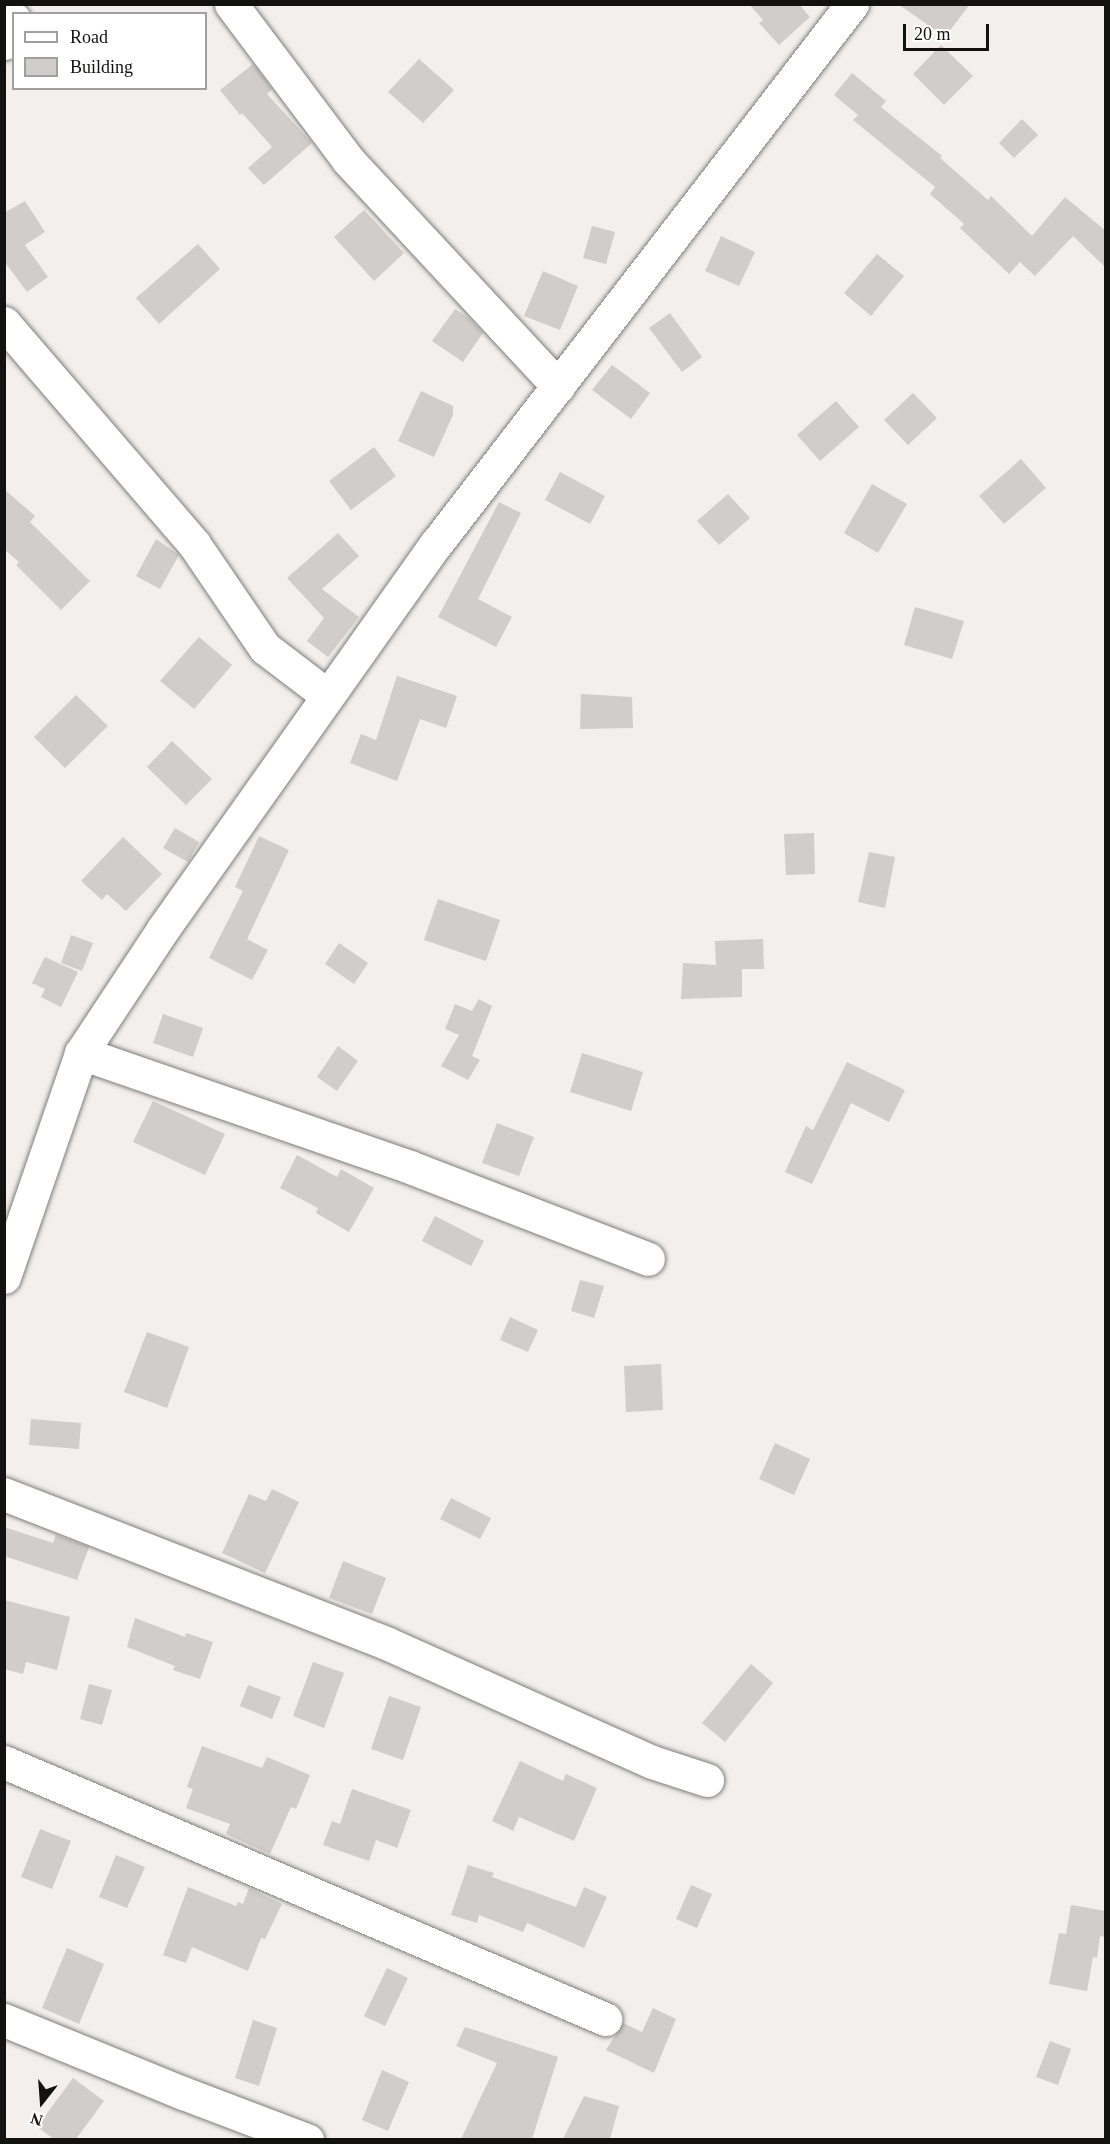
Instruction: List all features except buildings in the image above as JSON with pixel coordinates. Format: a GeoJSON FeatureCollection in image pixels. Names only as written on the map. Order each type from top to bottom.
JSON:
{"type":"FeatureCollection","features":[{"type":"Feature","properties":{"kind":"street"},"geometry":{"type":"LineString","coordinates":[[231,4],[348,160],[558,386]]}},
{"type":"Feature","properties":{"kind":"street"},"geometry":{"type":"LineString","coordinates":[[4,1277],[81,1053],[170,919],[436,544],[852,4]]}},
{"type":"Feature","properties":{"kind":"street"},"geometry":{"type":"LineString","coordinates":[[4,43],[12,24]]}},
{"type":"Feature","properties":{"kind":"street"},"geometry":{"type":"LineString","coordinates":[[4,323],[194,544],[265,648],[328,696]]}},
{"type":"Feature","properties":{"kind":"street"},"geometry":{"type":"LineString","coordinates":[[81,1053],[410,1167],[648,1259]]}},
{"type":"Feature","properties":{"kind":"street"},"geometry":{"type":"LineString","coordinates":[[4,1494],[386,1643],[652,1762],[707,1780]]}},
{"type":"Feature","properties":{"kind":"street"},"geometry":{"type":"LineString","coordinates":[[4,1762],[605,2019]]}},
{"type":"Feature","properties":{"kind":"street"},"geometry":{"type":"LineString","coordinates":[[4,2020],[183,2093],[307,2139]]}}]}
